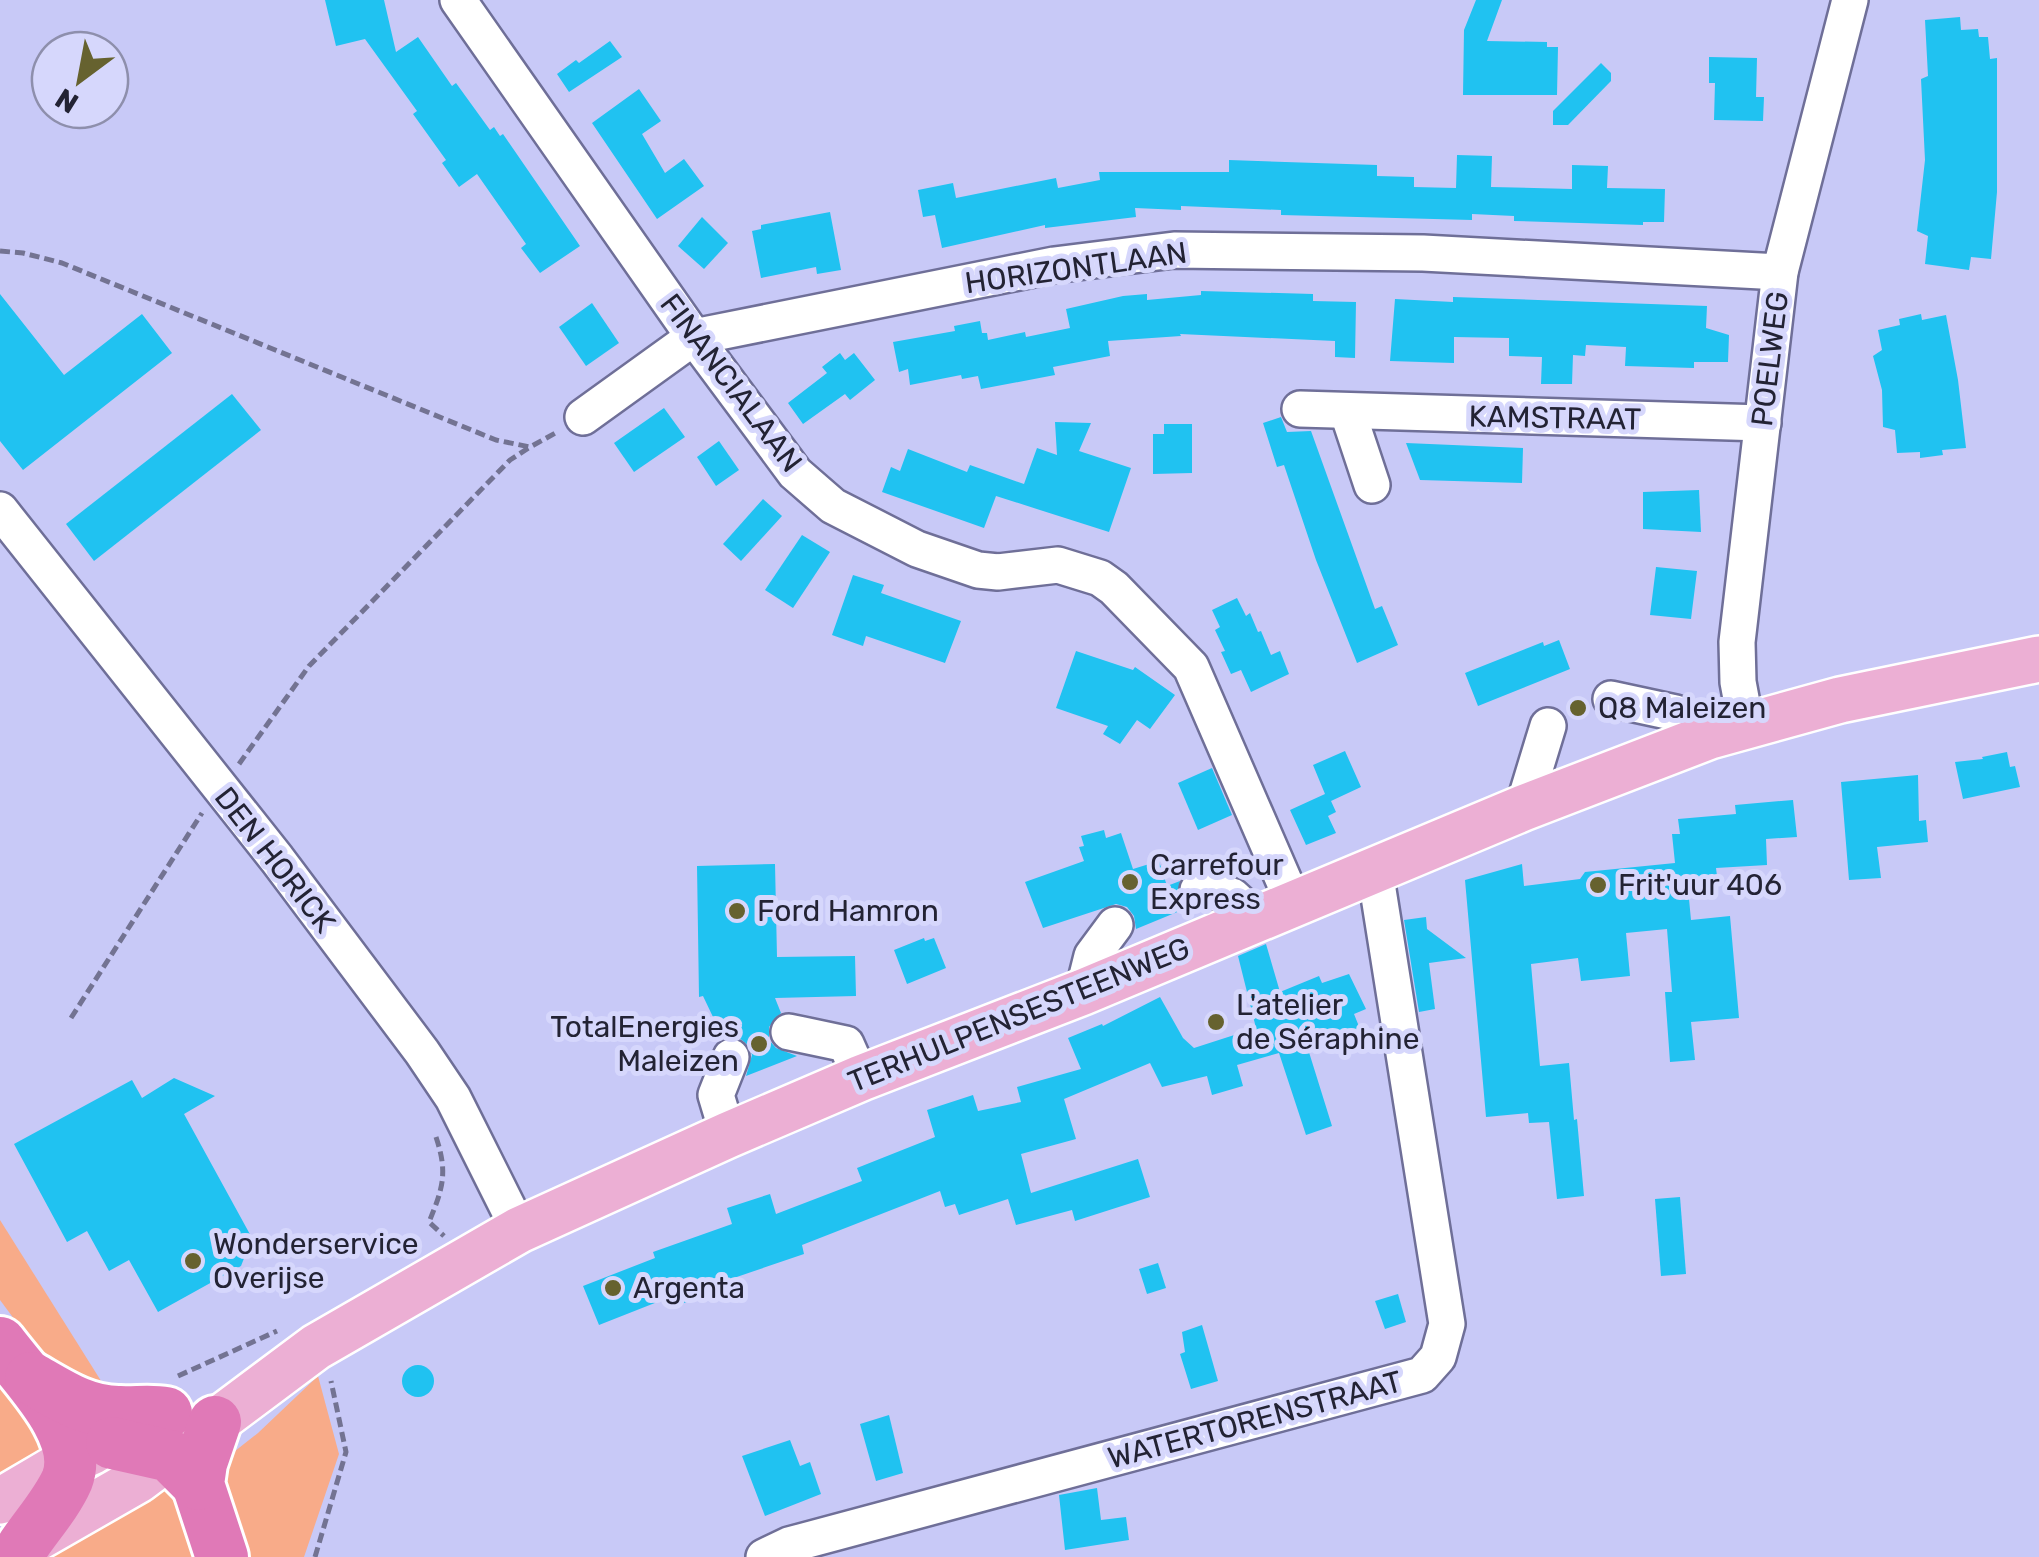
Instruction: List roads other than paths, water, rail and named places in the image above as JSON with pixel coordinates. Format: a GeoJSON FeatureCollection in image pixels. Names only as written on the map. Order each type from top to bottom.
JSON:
{"type":"FeatureCollection","features":[{"type":"Feature","properties":{"kind":"highway"},"geometry":{"type":"LineString","coordinates":[[11,1358],[70,1401],[94,1410],[122,1413],[144,1409],[184,1431],[222,1557]]}},
{"type":"Feature","properties":{"kind":"highway"},"geometry":{"type":"LineString","coordinates":[[11,1358],[56,1417],[78,1473]]}},
{"type":"Feature","properties":{"kind":"highway"},"geometry":{"type":"LineString","coordinates":[[9,1535],[78,1473],[184,1431]]}},
{"type":"Feature","properties":{"kind":"main road","name":"TERHULPENSESTEENWEG"},"geometry":{"type":"LineString","coordinates":[[78,1473],[138,1480],[184,1431],[296,1350],[302,1337],[519,1230],[861,1078],[1083,992],[1524,808],[1728,731],[1840,700],[2039,659]]}},
{"type":"Feature","properties":{"kind":"street","name":"FINANCIALAAN"},"geometry":{"type":"LineString","coordinates":[[458,0],[694,337],[795,473],[833,506],[916,549],[978,570],[998,572],[1058,564],[1100,578],[1191,668],[1275,911]]}},
{"type":"Feature","properties":{"kind":"street","name":"POELWEG"},"geometry":{"type":"LineString","coordinates":[[1728,731],[1738,682],[1737,642],[1780,272],[1850,0]]}},
{"type":"Feature","properties":{"kind":"street","name":"HORIZONTLAAN"},"geometry":{"type":"LineString","coordinates":[[583,418],[694,337],[1054,266],[1174,250],[1423,253],[1780,272]]}},
{"type":"Feature","properties":{"kind":"street","name":"KAMSTRAAT"},"geometry":{"type":"LineString","coordinates":[[1300,409],[1763,423]]}},
{"type":"Feature","properties":{"kind":"street"},"geometry":{"type":"LineString","coordinates":[[1348,413],[1372,485]]}},
{"type":"Feature","properties":{"kind":"street","name":"DEN HORICK"},"geometry":{"type":"LineString","coordinates":[[0,510],[422,1052],[453,1098],[519,1230]]}},
{"type":"Feature","properties":{"kind":"street"},"geometry":{"type":"LineString","coordinates":[[1610,699],[1728,731]]}},
{"type":"Feature","properties":{"kind":"street"},"geometry":{"type":"LineString","coordinates":[[1524,808],[1548,726]]}},
{"type":"Feature","properties":{"kind":"street","name":"WATERTORENSTRAAT"},"geometry":{"type":"LineString","coordinates":[[764,1557],[788,1545],[1422,1375],[1438,1357],[1447,1324],[1374,871]]}},
{"type":"Feature","properties":{"kind":"street"},"geometry":{"type":"LineString","coordinates":[[1198,890],[1232,896],[1275,911]]}},
{"type":"Feature","properties":{"kind":"street"},"geometry":{"type":"LineString","coordinates":[[1083,992],[1092,956],[1115,925]]}},
{"type":"Feature","properties":{"kind":"street"},"geometry":{"type":"LineString","coordinates":[[788,1032],[846,1044],[861,1078]]}},
{"type":"Feature","properties":{"kind":"street"},"geometry":{"type":"LineString","coordinates":[[728,1135],[716,1095],[730,1057]]}},
{"type":"Feature","properties":{"kind":"place","name":"Q8 Maleizen"},"geometry":{"type":"Point","coordinates":[1578,708]}},
{"type":"Feature","properties":{"kind":"place","name":"Carrefour Express"},"geometry":{"type":"Point","coordinates":[1130,882]}},
{"type":"Feature","properties":{"kind":"place","name":"Frit'uur 406"},"geometry":{"type":"Point","coordinates":[1598,885]}},
{"type":"Feature","properties":{"kind":"place","name":"Ford Hamron"},"geometry":{"type":"Point","coordinates":[737,911]}},
{"type":"Feature","properties":{"kind":"place","name":"L'atelier de Séraphine"},"geometry":{"type":"Point","coordinates":[1216,1022]}},
{"type":"Feature","properties":{"kind":"place","name":"TotalEnergies Maleizen"},"geometry":{"type":"Point","coordinates":[759,1044]}},
{"type":"Feature","properties":{"kind":"place","name":"Wonderservice Overijse"},"geometry":{"type":"Point","coordinates":[193,1261]}},
{"type":"Feature","properties":{"kind":"place","name":"Argenta"},"geometry":{"type":"Point","coordinates":[613,1288]}}]}
